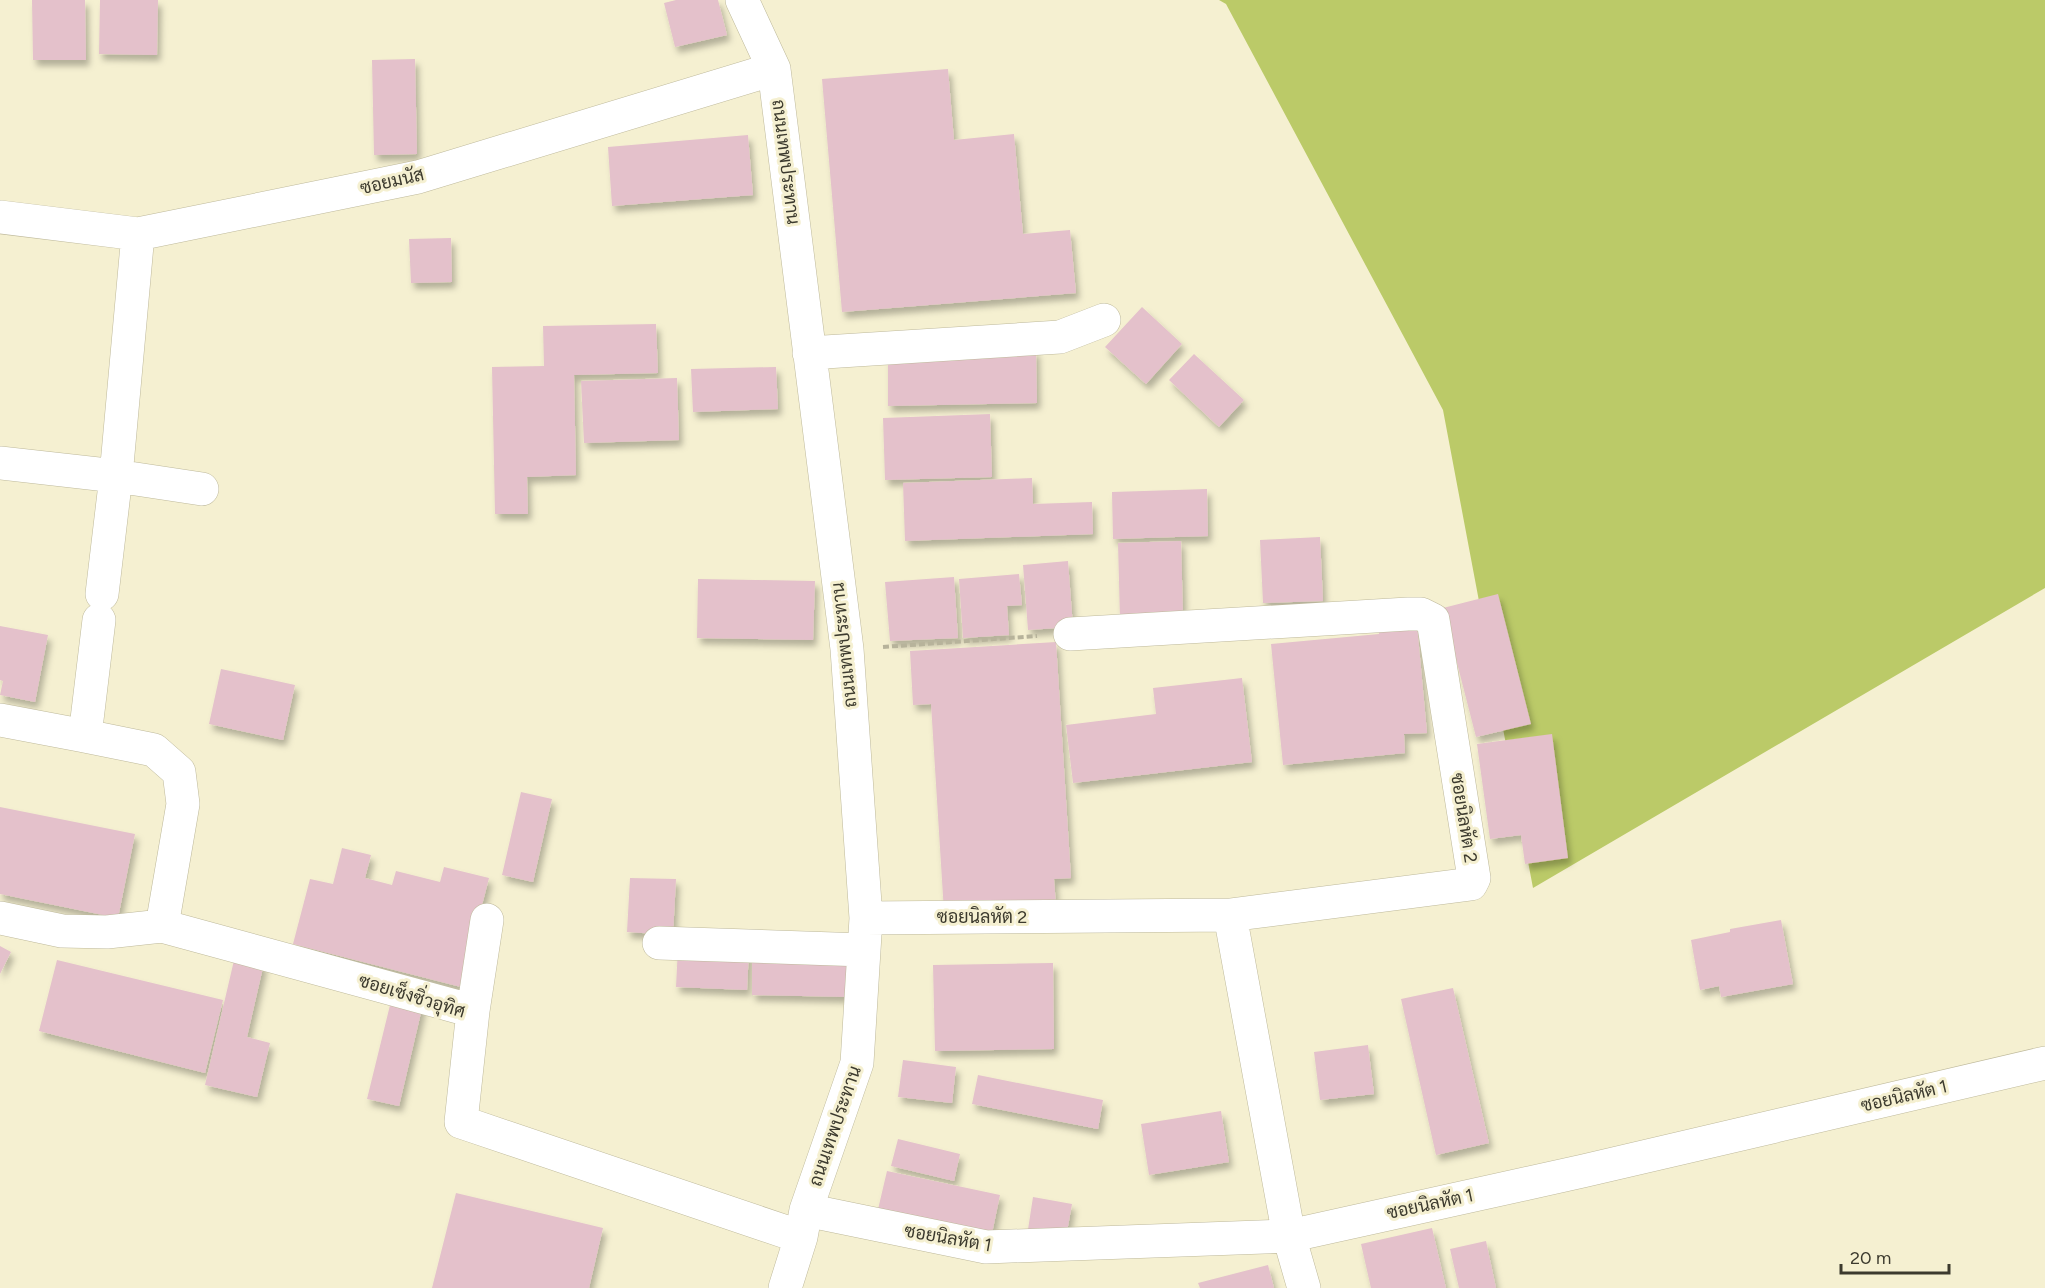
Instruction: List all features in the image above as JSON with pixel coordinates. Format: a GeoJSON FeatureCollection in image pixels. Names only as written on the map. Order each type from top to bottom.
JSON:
{"type":"FeatureCollection","features":[{"type":"Feature","properties":{"kind":"street","name":"ถนนเทพประทาน"},"geometry":{"type":"LineString","coordinates":[[742,0],[774,69],[847,649],[866,918],[857,1062],[785,1288]]}},
{"type":"Feature","properties":{"kind":"street","name":"ซอยมนัส"},"geometry":{"type":"LineString","coordinates":[[0,217],[138,234],[418,177],[774,69]]}},
{"type":"Feature","properties":{"kind":"street"},"geometry":{"type":"LineString","coordinates":[[85,736],[116,476],[138,234]]}},
{"type":"Feature","properties":{"kind":"street"},"geometry":{"type":"LineString","coordinates":[[809,352],[1060,337],[1104,320]]}},
{"type":"Feature","properties":{"kind":"street"},"geometry":{"type":"LineString","coordinates":[[0,463],[116,476],[202,489]]}},
{"type":"Feature","properties":{"kind":"street","name":"ซอยนิลหัต 2"},"geometry":{"type":"LineString","coordinates":[[866,918],[1230,915],[1471,884],[1474,878],[1433,620],[1421,614],[1408,614],[1070,634]]}},
{"type":"Feature","properties":{"kind":"street"},"geometry":{"type":"LineString","coordinates":[[0,720],[154,750],[179,772],[183,804],[162,926]]}},
{"type":"Feature","properties":{"kind":"street"},"geometry":{"type":"LineString","coordinates":[[1230,915],[1289,1236],[1305,1288]]}},
{"type":"Feature","properties":{"kind":"street","name":"ซอยเซ็งซิ่วอุทิศ"},"geometry":{"type":"LineString","coordinates":[[0,918],[62,931],[107,932],[162,926],[472,1011],[461,1122],[804,1224]]}},
{"type":"Feature","properties":{"kind":"street"},"geometry":{"type":"LineString","coordinates":[[472,1011],[487,920]]}},
{"type":"Feature","properties":{"kind":"street"},"geometry":{"type":"LineString","coordinates":[[659,943],[864,950]]}},
{"type":"Feature","properties":{"kind":"street","name":"ซอยนิลหัต 1"},"geometry":{"type":"LineString","coordinates":[[804,1224],[986,1248],[1289,1236],[1595,1168],[2045,1063]]}},
{"type":"Feature","properties":{"kind":"path"},"geometry":{"type":"LineString","coordinates":[[847,649],[1070,634]]}},
{"type":"Feature","properties":{"kind":"green space"},"geometry":{"type":"Polygon","coordinates":[[[1219,0],[2045,0],[2045,588],[1533,888],[1443,410],[1226,4],[1219,0]]]}},
{"type":"Feature","properties":{"kind":"building"},"geometry":{"type":"Polygon","coordinates":[[[32,0],[85,0],[86,60],[33,60],[32,0]]]}},
{"type":"Feature","properties":{"kind":"building"},"geometry":{"type":"Polygon","coordinates":[[[100,0],[158,0],[157,55],[99,54],[100,0]]]}},
{"type":"Feature","properties":{"kind":"building"},"geometry":{"type":"Polygon","coordinates":[[[676,0],[718,0],[727,35],[675,47],[664,3],[676,0]]]}},
{"type":"Feature","properties":{"kind":"building"},"geometry":{"type":"Polygon","coordinates":[[[415,59],[417,154],[374,155],[372,60],[415,59]]]}},
{"type":"Feature","properties":{"kind":"building"},"geometry":{"type":"Polygon","coordinates":[[[948,69],[954,140],[1014,134],[1023,234],[1070,230],[1076,293],[842,312],[822,79],[948,69]]]}},
{"type":"Feature","properties":{"kind":"building"},"geometry":{"type":"Polygon","coordinates":[[[748,135],[753,195],[612,206],[608,147],[748,135]]]}},
{"type":"Feature","properties":{"kind":"building"},"geometry":{"type":"Polygon","coordinates":[[[451,238],[452,282],[411,283],[409,239],[451,238]]]}},
{"type":"Feature","properties":{"kind":"building"},"geometry":{"type":"Polygon","coordinates":[[[1142,307],[1182,344],[1146,384],[1105,347],[1142,307]]]}},
{"type":"Feature","properties":{"kind":"building"},"geometry":{"type":"Polygon","coordinates":[[[656,324],[658,373],[574,375],[576,475],[527,477],[528,514],[495,514],[492,367],[544,366],[543,326],[656,324]]]}},
{"type":"Feature","properties":{"kind":"building"},"geometry":{"type":"Polygon","coordinates":[[[1036,350],[1037,403],[888,406],[888,353],[1036,350]]]}},
{"type":"Feature","properties":{"kind":"building"},"geometry":{"type":"Polygon","coordinates":[[[1194,354],[1244,400],[1219,427],[1169,380],[1194,354]]]}},
{"type":"Feature","properties":{"kind":"building"},"geometry":{"type":"Polygon","coordinates":[[[776,367],[778,409],[693,412],[691,369],[776,367]]]}},
{"type":"Feature","properties":{"kind":"building"},"geometry":{"type":"Polygon","coordinates":[[[677,378],[679,440],[584,443],[581,381],[677,378]]]}},
{"type":"Feature","properties":{"kind":"building"},"geometry":{"type":"Polygon","coordinates":[[[990,414],[992,477],[885,480],[883,418],[990,414]]]}},
{"type":"Feature","properties":{"kind":"building"},"geometry":{"type":"Polygon","coordinates":[[[1032,478],[1033,504],[1092,502],[1093,534],[905,541],[903,483],[1032,478]]]}},
{"type":"Feature","properties":{"kind":"building"},"geometry":{"type":"Polygon","coordinates":[[[1207,489],[1208,536],[1113,539],[1112,492],[1207,489]]]}},
{"type":"Feature","properties":{"kind":"building"},"geometry":{"type":"Polygon","coordinates":[[[1320,537],[1323,601],[1263,603],[1260,540],[1320,537]]]}},
{"type":"Feature","properties":{"kind":"building"},"geometry":{"type":"Polygon","coordinates":[[[1181,541],[1183,617],[1120,619],[1118,543],[1181,541]]]}},
{"type":"Feature","properties":{"kind":"building"},"geometry":{"type":"Polygon","coordinates":[[[1068,561],[1073,627],[1028,630],[1023,565],[1068,561]]]}},
{"type":"Feature","properties":{"kind":"building"},"geometry":{"type":"Polygon","coordinates":[[[1019,574],[1022,605],[1007,606],[1009,635],[963,638],[959,579],[1019,574]]]}},
{"type":"Feature","properties":{"kind":"building"},"geometry":{"type":"Polygon","coordinates":[[[954,577],[958,638],[890,641],[885,582],[954,577]]]}},
{"type":"Feature","properties":{"kind":"building"},"geometry":{"type":"Polygon","coordinates":[[[698,579],[815,581],[813,640],[697,638],[698,579]]]}},
{"type":"Feature","properties":{"kind":"building"},"geometry":{"type":"Polygon","coordinates":[[[1498,594],[1531,724],[1476,737],[1443,608],[1498,594]]]}},
{"type":"Feature","properties":{"kind":"building"},"geometry":{"type":"Polygon","coordinates":[[[1417,625],[1427,733],[1404,734],[1405,753],[1283,765],[1271,644],[1379,634],[1379,629],[1417,625]]]}},
{"type":"Feature","properties":{"kind":"building"},"geometry":{"type":"Polygon","coordinates":[[[0,626],[48,635],[35,702],[0,695],[3,681],[0,680],[0,626]]]}},
{"type":"Feature","properties":{"kind":"building"},"geometry":{"type":"Polygon","coordinates":[[[1056,642],[1071,878],[1054,879],[1056,905],[944,912],[931,704],[913,705],[910,651],[1056,642]]]}},
{"type":"Feature","properties":{"kind":"building"},"geometry":{"type":"Polygon","coordinates":[[[221,669],[295,685],[283,740],[209,724],[221,669]]]}},
{"type":"Feature","properties":{"kind":"building"},"geometry":{"type":"Polygon","coordinates":[[[1242,678],[1252,762],[1073,783],[1066,725],[1156,714],[1153,688],[1242,678]]]}},
{"type":"Feature","properties":{"kind":"building"},"geometry":{"type":"Polygon","coordinates":[[[1552,734],[1568,858],[1525,864],[1521,835],[1490,839],[1477,744],[1552,734]]]}},
{"type":"Feature","properties":{"kind":"building"},"geometry":{"type":"Polygon","coordinates":[[[521,792],[552,799],[533,882],[502,875],[521,792]]]}},
{"type":"Feature","properties":{"kind":"building"},"geometry":{"type":"Polygon","coordinates":[[[0,807],[135,834],[118,918],[0,894],[0,807]]]}},
{"type":"Feature","properties":{"kind":"building"},"geometry":{"type":"Polygon","coordinates":[[[342,848],[371,855],[365,878],[392,885],[396,871],[440,882],[444,867],[489,878],[461,987],[293,944],[310,879],[333,884],[342,848]]]}},
{"type":"Feature","properties":{"kind":"building"},"geometry":{"type":"Polygon","coordinates":[[[630,878],[676,879],[673,935],[627,932],[630,878]]]}},
{"type":"Feature","properties":{"kind":"building"},"geometry":{"type":"Polygon","coordinates":[[[1781,920],[1793,984],[1721,997],[1719,986],[1700,990],[1691,940],[1730,932],[1730,929],[1781,920]]]}},
{"type":"Feature","properties":{"kind":"building"},"geometry":{"type":"Polygon","coordinates":[[[0,946],[11,952],[0,974],[0,946]]]}},
{"type":"Feature","properties":{"kind":"building"},"geometry":{"type":"Polygon","coordinates":[[[678,947],[749,950],[747,990],[676,987],[678,947]]]}},
{"type":"Feature","properties":{"kind":"building"},"geometry":{"type":"Polygon","coordinates":[[[752,953],[853,956],[851,997],[752,995],[752,953]]]}},
{"type":"Feature","properties":{"kind":"building"},"geometry":{"type":"Polygon","coordinates":[[[235,956],[264,963],[247,1037],[270,1043],[257,1097],[205,1085],[235,956]]]}},
{"type":"Feature","properties":{"kind":"building"},"geometry":{"type":"Polygon","coordinates":[[[57,960],[223,1000],[205,1073],[39,1031],[57,960]]]}},
{"type":"Feature","properties":{"kind":"building"},"geometry":{"type":"Polygon","coordinates":[[[1053,963],[1054,1049],[935,1051],[933,965],[1053,963]]]}},
{"type":"Feature","properties":{"kind":"building"},"geometry":{"type":"Polygon","coordinates":[[[1453,988],[1489,1143],[1436,1155],[1401,999],[1453,988]]]}},
{"type":"Feature","properties":{"kind":"building"},"geometry":{"type":"Polygon","coordinates":[[[393,993],[424,1000],[399,1106],[367,1099],[393,993]]]}},
{"type":"Feature","properties":{"kind":"building"},"geometry":{"type":"Polygon","coordinates":[[[1368,1045],[1374,1094],[1320,1100],[1314,1052],[1368,1045]]]}},
{"type":"Feature","properties":{"kind":"building"},"geometry":{"type":"Polygon","coordinates":[[[903,1060],[956,1067],[952,1103],[898,1097],[903,1060]]]}},
{"type":"Feature","properties":{"kind":"building"},"geometry":{"type":"Polygon","coordinates":[[[978,1075],[1103,1100],[1098,1129],[972,1104],[978,1075]]]}},
{"type":"Feature","properties":{"kind":"building"},"geometry":{"type":"Polygon","coordinates":[[[1221,1111],[1229,1162],[1149,1175],[1141,1124],[1221,1111]]]}},
{"type":"Feature","properties":{"kind":"building"},"geometry":{"type":"Polygon","coordinates":[[[898,1139],[960,1154],[954,1181],[891,1166],[898,1139]]]}},
{"type":"Feature","properties":{"kind":"building"},"geometry":{"type":"Polygon","coordinates":[[[887,1171],[1000,1195],[990,1243],[876,1218],[887,1171]]]}},
{"type":"Feature","properties":{"kind":"building"},"geometry":{"type":"Polygon","coordinates":[[[456,1193],[603,1228],[589,1288],[432,1288],[456,1193]]]}},
{"type":"Feature","properties":{"kind":"building"},"geometry":{"type":"Polygon","coordinates":[[[1033,1197],[1072,1204],[1065,1243],[1027,1236],[1033,1197]]]}},
{"type":"Feature","properties":{"kind":"building"},"geometry":{"type":"Polygon","coordinates":[[[1432,1228],[1446,1288],[1371,1288],[1361,1244],[1432,1228]]]}},
{"type":"Feature","properties":{"kind":"building"},"geometry":{"type":"Polygon","coordinates":[[[1486,1241],[1496,1288],[1459,1288],[1450,1249],[1486,1241]]]}},
{"type":"Feature","properties":{"kind":"building"},"geometry":{"type":"Polygon","coordinates":[[[1268,1265],[1274,1288],[1200,1288],[1198,1283],[1268,1265]]]}}]}
